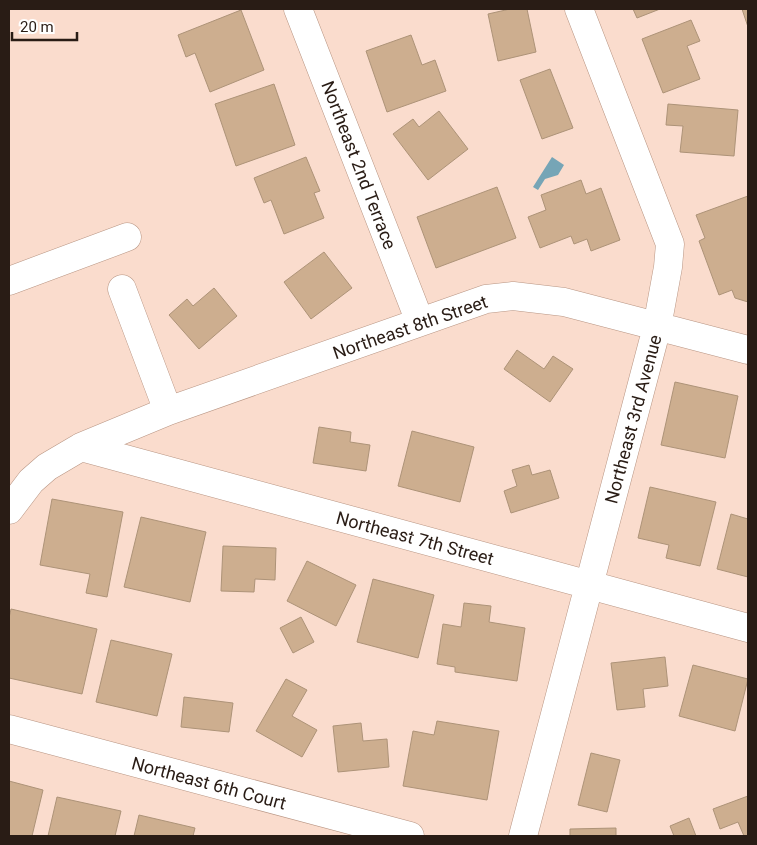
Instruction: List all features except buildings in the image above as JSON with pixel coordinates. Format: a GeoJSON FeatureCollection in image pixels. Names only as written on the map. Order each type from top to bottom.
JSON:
{"type":"FeatureCollection","features":[{"type":"Feature","properties":{"kind":"street","name":"Northeast 2nd Terrace"},"geometry":{"type":"LineString","coordinates":[[298,9],[420,322]]}},
{"type":"Feature","properties":{"kind":"street","name":"Northeast 3rd Avenue"},"geometry":{"type":"LineString","coordinates":[[523,836],[657,327],[668,267],[670,244],[579,9]]}},
{"type":"Feature","properties":{"kind":"street"},"geometry":{"type":"LineString","coordinates":[[9,281],[127,237]]}},
{"type":"Feature","properties":{"kind":"street"},"geometry":{"type":"LineString","coordinates":[[122,289],[168,411]]}},
{"type":"Feature","properties":{"kind":"street","name":"Northeast 8th Street"},"geometry":{"type":"LineString","coordinates":[[9,510],[30,481],[47,466],[81,447],[168,411],[486,299],[513,296],[564,302],[748,350]]}},
{"type":"Feature","properties":{"kind":"street","name":"Northeast 7th Street"},"geometry":{"type":"LineString","coordinates":[[81,447],[748,628]]}},
{"type":"Feature","properties":{"kind":"street","name":"Northeast 6th Court"},"geometry":{"type":"LineString","coordinates":[[9,729],[410,836]]}},
{"type":"Feature","properties":{"kind":"water"},"geometry":{"type":"Polygon","coordinates":[[[552,157],[564,165],[558,175],[545,179],[538,190],[533,187],[552,157]]]}}]}
